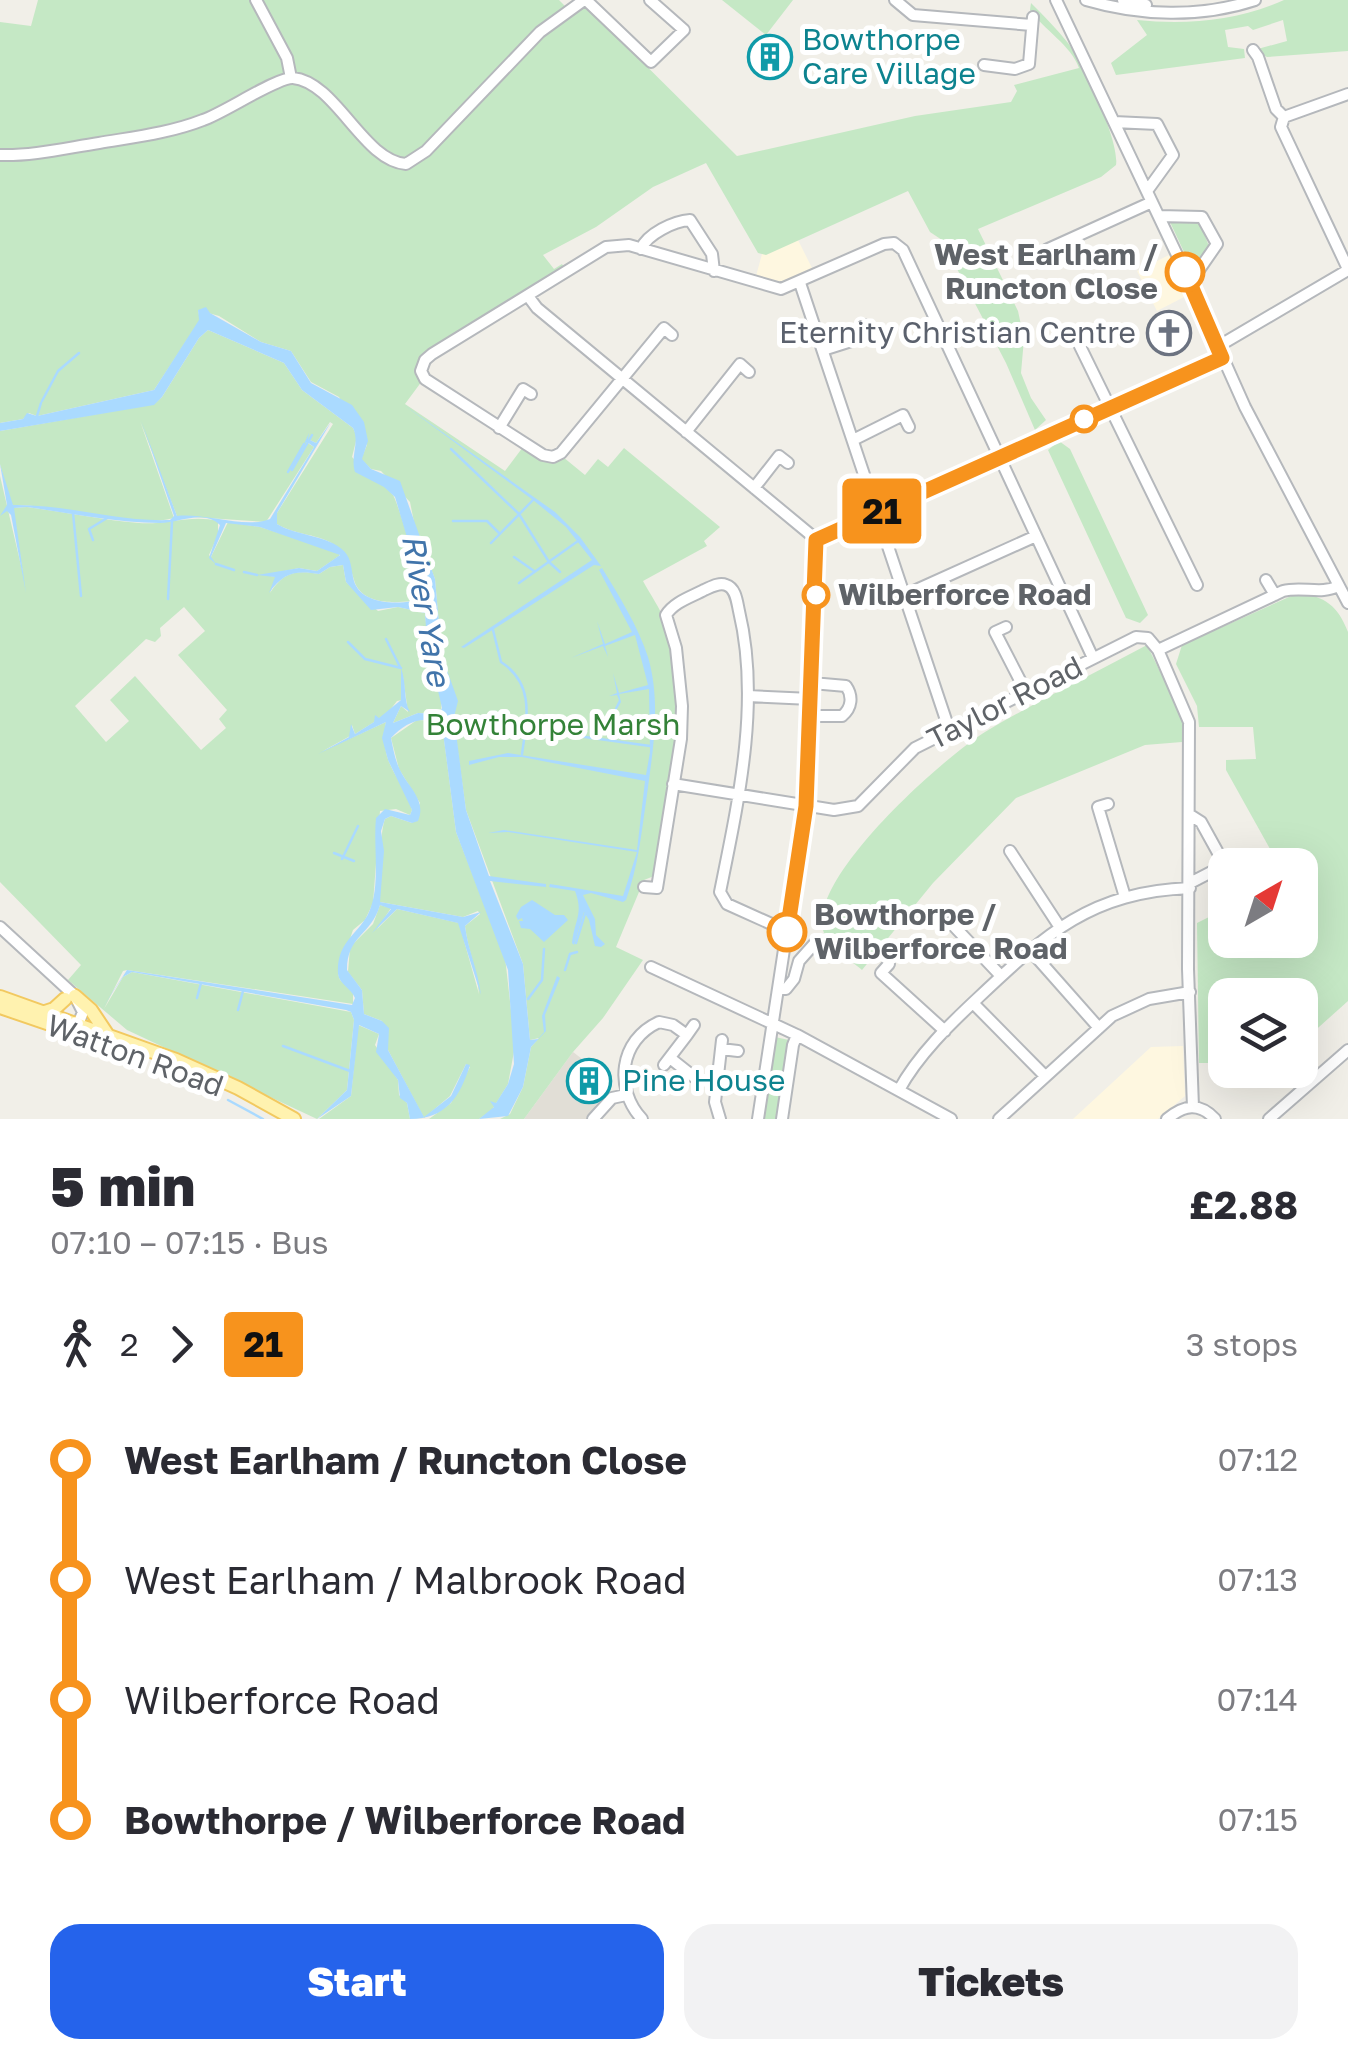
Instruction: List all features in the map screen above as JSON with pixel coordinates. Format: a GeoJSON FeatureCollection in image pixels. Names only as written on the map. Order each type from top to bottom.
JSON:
{"type":"FeatureCollection","features":[{"type":"Feature","properties":{"kind":"main road","name":"Watton Road"},"geometry":{"type":"LineString","coordinates":[[0,997],[274,1108]]}},
{"type":"Feature","properties":{"kind":"main road"},"geometry":{"type":"LineString","coordinates":[[45,1012],[70,997],[91,1010],[107,1034]]}},
{"type":"Feature","properties":{"kind":"main road","name":"Watton Road"},"geometry":{"type":"LineString","coordinates":[[0,1007],[107,1034],[206,1074],[274,1108]]}},
{"type":"Feature","properties":{"kind":"main road"},"geometry":{"type":"LineString","coordinates":[[274,1108],[294,1119]]}},
{"type":"Feature","properties":{"kind":"street"},"geometry":{"type":"LineString","coordinates":[[256,0],[287,58],[291,78]]}},
{"type":"Feature","properties":{"kind":"street"},"geometry":{"type":"LineString","coordinates":[[0,155],[42,153],[198,122],[291,78],[311,84],[388,158],[406,164],[426,151],[540,32],[585,0],[651,62],[684,30],[650,0]]}},
{"type":"Feature","properties":{"kind":"street"},"geometry":{"type":"LineString","coordinates":[[895,0],[909,13],[928,16],[1033,21],[1028,64],[1015,69],[984,65]]}},
{"type":"Feature","properties":{"kind":"street"},"geometry":{"type":"LineString","coordinates":[[928,16],[930,0]]}},
{"type":"Feature","properties":{"kind":"street"},"geometry":{"type":"LineString","coordinates":[[1056,0],[1219,352],[1348,603]]}},
{"type":"Feature","properties":{"kind":"street"},"geometry":{"type":"LineString","coordinates":[[1086,0],[1156,13],[1255,0]]}},
{"type":"Feature","properties":{"kind":"street"},"geometry":{"type":"LineString","coordinates":[[1123,0],[1197,6]]}},
{"type":"Feature","properties":{"kind":"street"},"geometry":{"type":"LineString","coordinates":[[1253,50],[1276,109],[1284,117]]}},
{"type":"Feature","properties":{"kind":"street"},"geometry":{"type":"LineString","coordinates":[[1284,117],[1348,94]]}},
{"type":"Feature","properties":{"kind":"street"},"geometry":{"type":"LineString","coordinates":[[816,540],[1109,408],[1219,352],[1348,270],[1281,128],[1284,117]]}},
{"type":"Feature","properties":{"kind":"street"},"geometry":{"type":"LineString","coordinates":[[1046,250],[1150,196],[1173,155],[1157,124],[1114,122]]}},
{"type":"Feature","properties":{"kind":"street"},"geometry":{"type":"LineString","coordinates":[[1159,216],[1202,217],[1217,244],[1190,283]]}},
{"type":"Feature","properties":{"kind":"street"},"geometry":{"type":"LineString","coordinates":[[641,249],[648,238],[682,220],[690,220],[712,254],[714,271]]}},
{"type":"Feature","properties":{"kind":"street"},"geometry":{"type":"LineString","coordinates":[[664,328],[561,452],[553,456],[543,455],[422,376],[424,360],[606,247],[622,244],[774,288],[800,283],[884,244],[899,245],[1093,658]]}},
{"type":"Feature","properties":{"kind":"street"},"geometry":{"type":"LineString","coordinates":[[800,283],[950,730]]}},
{"type":"Feature","properties":{"kind":"street"},"geometry":{"type":"LineString","coordinates":[[528,296],[537,308],[816,540]]}},
{"type":"Feature","properties":{"kind":"street"},"geometry":{"type":"LineString","coordinates":[[823,350],[867,336]]}},
{"type":"Feature","properties":{"kind":"street"},"geometry":{"type":"LineString","coordinates":[[1075,336],[1197,585]]}},
{"type":"Feature","properties":{"kind":"street"},"geometry":{"type":"LineString","coordinates":[[686,432],[740,365]]}},
{"type":"Feature","properties":{"kind":"street"},"geometry":{"type":"LineString","coordinates":[[499,428],[524,389]]}},
{"type":"Feature","properties":{"kind":"street"},"geometry":{"type":"LineString","coordinates":[[852,440],[901,410],[909,427]]}},
{"type":"Feature","properties":{"kind":"street"},"geometry":{"type":"LineString","coordinates":[[754,488],[779,456]]}},
{"type":"Feature","properties":{"kind":"street"},"geometry":{"type":"LineString","coordinates":[[904,595],[1036,536]]}},
{"type":"Feature","properties":{"kind":"street"},"geometry":{"type":"LineString","coordinates":[[758,1119],[806,806],[816,540]]}},
{"type":"Feature","properties":{"kind":"street"},"geometry":{"type":"LineString","coordinates":[[1266,580],[1275,595]]}},
{"type":"Feature","properties":{"kind":"street"},"geometry":{"type":"LineString","coordinates":[[644,887],[657,888],[682,706],[676,648],[666,614],[713,586],[726,585],[732,588],[741,618],[748,696],[738,795],[720,892],[722,900],[787,931]]}},
{"type":"Feature","properties":{"kind":"street"},"geometry":{"type":"LineString","coordinates":[[1193,1106],[1189,722],[1158,650],[1275,595],[1296,588],[1327,591],[1338,586]]}},
{"type":"Feature","properties":{"kind":"street"},"geometry":{"type":"LineString","coordinates":[[995,632],[1026,692]]}},
{"type":"Feature","properties":{"kind":"street","name":"Taylor Road"},"geometry":{"type":"LineString","coordinates":[[673,784],[844,811],[854,808],[907,754],[950,730],[1136,637],[1148,638],[1158,650]]}},
{"type":"Feature","properties":{"kind":"street"},"geometry":{"type":"LineString","coordinates":[[810,716],[842,716],[851,698],[846,686],[812,683]]}},
{"type":"Feature","properties":{"kind":"street"},"geometry":{"type":"LineString","coordinates":[[748,696],[812,699]]}},
{"type":"Feature","properties":{"kind":"street"},"geometry":{"type":"LineString","coordinates":[[1098,807],[1124,897]]}},
{"type":"Feature","properties":{"kind":"street"},"geometry":{"type":"LineString","coordinates":[[899,1090],[972,1003],[1059,926],[1124,897],[1190,886],[1219,868],[1222,860],[1200,822],[1190,815]]}},
{"type":"Feature","properties":{"kind":"street"},"geometry":{"type":"LineString","coordinates":[[1010,851],[1059,926]]}},
{"type":"Feature","properties":{"kind":"street"},"geometry":{"type":"LineString","coordinates":[[951,923],[1001,976]]}},
{"type":"Feature","properties":{"kind":"street"},"geometry":{"type":"LineString","coordinates":[[0,928],[70,997],[72,1027]]}},
{"type":"Feature","properties":{"kind":"street"},"geometry":{"type":"LineString","coordinates":[[779,988],[794,986],[799,961],[815,943]]}},
{"type":"Feature","properties":{"kind":"street"},"geometry":{"type":"LineString","coordinates":[[1030,950],[1099,1028]]}},
{"type":"Feature","properties":{"kind":"street"},"geometry":{"type":"LineString","coordinates":[[651,968],[797,1034],[951,1119]]}},
{"type":"Feature","properties":{"kind":"street"},"geometry":{"type":"LineString","coordinates":[[882,973],[945,1031]]}},
{"type":"Feature","properties":{"kind":"street"},"geometry":{"type":"LineString","coordinates":[[999,1119],[1127,1007],[1172,993],[1190,992]]}},
{"type":"Feature","properties":{"kind":"street"},"geometry":{"type":"LineString","coordinates":[[972,1003],[1045,1076]]}},
{"type":"Feature","properties":{"kind":"street"},"geometry":{"type":"LineString","coordinates":[[642,1119],[626,1094],[624,1064],[642,1034],[662,1021],[691,1030],[667,1062],[694,1077]]}},
{"type":"Feature","properties":{"kind":"street"},"geometry":{"type":"LineString","coordinates":[[782,1119],[797,1034]]}},
{"type":"Feature","properties":{"kind":"street"},"geometry":{"type":"LineString","coordinates":[[720,1119],[715,1102],[722,1044],[738,1051]]}},
{"type":"Feature","properties":{"kind":"street"},"geometry":{"type":"LineString","coordinates":[[1269,1119],[1348,1050]]}},
{"type":"Feature","properties":{"kind":"street"},"geometry":{"type":"LineString","coordinates":[[593,1119],[612,1098],[626,1094]]}},
{"type":"Feature","properties":{"kind":"street"},"geometry":{"type":"LineString","coordinates":[[1167,1119],[1184,1107],[1193,1106],[1215,1119]]}},
{"type":"Feature","properties":{"kind":"shaded area"},"geometry":{"type":"Polygon","coordinates":[[[798,240],[813,270],[780,283],[756,276],[762,254],[798,240]]]}},
{"type":"Feature","properties":{"kind":"shaded area"},"geometry":{"type":"Polygon","coordinates":[[[1169,255],[1186,296],[1157,311],[1137,271],[1169,255]]]}},
{"type":"Feature","properties":{"kind":"shaded area"},"geometry":{"type":"Polygon","coordinates":[[[1183,1046],[1185,1096],[1158,1119],[1073,1119],[1151,1047],[1183,1046]]]}},
{"type":"Feature","properties":{"kind":"shaded area"},"geometry":{"type":"Polygon","coordinates":[[[573,1052],[612,1082],[586,1119],[524,1119],[573,1052]]]}},
{"type":"Feature","properties":{"kind":"green space","name":"Bowthorpe Marsh"},"geometry":{"type":"Polygon","coordinates":[[[38,0],[559,0],[568,9],[580,0],[737,156],[915,116],[1011,102],[1017,91],[1014,85],[1079,68],[1070,52],[1030,10],[1031,3],[1068,43],[1100,103],[1116,165],[1101,177],[978,229],[1018,311],[1024,339],[1021,373],[1046,420],[1035,430],[1006,363],[942,240],[930,232],[908,191],[766,255],[758,253],[706,163],[653,187],[596,227],[543,255],[554,269],[562,264],[565,269],[419,361],[417,368],[422,381],[405,404],[505,471],[523,447],[548,461],[563,457],[585,475],[598,459],[608,467],[624,448],[720,527],[704,541],[707,546],[643,581],[663,617],[673,653],[677,717],[671,781],[654,876],[644,880],[616,947],[643,960],[524,1119],[500,1119],[510,1114],[523,1087],[531,1047],[539,1038],[530,1040],[523,964],[466,810],[454,694],[442,657],[435,579],[410,502],[381,471],[371,469],[361,459],[367,445],[339,397],[311,382],[291,351],[261,342],[219,316],[198,310],[200,320],[154,390],[37,416],[29,413],[23,419],[0,423],[0,22],[31,26],[38,0]]]}},
{"type":"Feature","properties":{"kind":"green space"},"geometry":{"type":"Polygon","coordinates":[[[722,0],[793,0],[766,35],[722,0]]]}},
{"type":"Feature","properties":{"kind":"green space"},"geometry":{"type":"Polygon","coordinates":[[[1284,0],[1348,0],[1348,51],[1267,57],[1254,50],[1287,41],[1283,20],[1253,30],[1248,26],[1225,30],[1228,47],[1244,49],[1245,58],[1116,75],[1111,63],[1147,35],[1137,20],[1212,20],[1284,0]]]}},
{"type":"Feature","properties":{"kind":"green space"},"geometry":{"type":"Polygon","coordinates":[[[1198,219],[1209,246],[1193,271],[1169,220],[1198,219]]]}},
{"type":"Feature","properties":{"kind":"green space"},"geometry":{"type":"Polygon","coordinates":[[[208,330],[284,363],[302,390],[353,428],[357,437],[352,457],[393,495],[424,599],[384,601],[365,595],[336,546],[277,524],[277,513],[333,424],[330,422],[316,443],[308,439],[306,442],[314,447],[266,522],[177,516],[140,421],[174,518],[135,521],[10,502],[0,464],[0,431],[154,404],[208,330]]]}},
{"type":"Feature","properties":{"kind":"green space"},"geometry":{"type":"Polygon","coordinates":[[[1059,441],[1070,449],[1148,615],[1140,623],[1126,618],[1048,450],[1059,441]]]}},
{"type":"Feature","properties":{"kind":"green space"},"geometry":{"type":"Polygon","coordinates":[[[0,476],[23,574],[13,508],[139,523],[208,519],[218,521],[211,557],[228,522],[260,527],[339,552],[339,556],[317,571],[299,568],[265,575],[276,577],[270,593],[291,574],[319,574],[343,565],[346,582],[378,611],[398,607],[425,613],[441,713],[418,713],[393,723],[401,706],[408,712],[403,677],[402,700],[387,714],[355,734],[352,725],[350,736],[323,751],[386,722],[389,761],[412,810],[410,815],[396,809],[380,811],[373,903],[365,920],[353,930],[338,974],[353,991],[353,1004],[127,970],[104,1009],[123,977],[132,972],[351,1012],[354,1020],[347,1090],[317,1119],[127,1030],[68,980],[81,965],[0,882],[0,476]],[[184,607],[160,628],[161,636],[155,642],[146,639],[75,706],[106,742],[129,721],[110,700],[135,676],[201,750],[226,728],[219,719],[227,710],[178,655],[205,631],[184,607]]]}},
{"type":"Feature","properties":{"kind":"green space"},"geometry":{"type":"Polygon","coordinates":[[[1298,593],[1329,604],[1348,632],[1348,1001],[1318,1028],[1318,978],[1208,978],[1208,1063],[1199,1063],[1197,923],[1208,918],[1208,958],[1318,958],[1318,848],[1270,848],[1226,770],[1226,760],[1256,759],[1253,727],[1199,727],[1197,706],[1176,664],[1182,645],[1298,593]]]}},
{"type":"Feature","properties":{"kind":"green space"},"geometry":{"type":"Polygon","coordinates":[[[1147,645],[1182,716],[1182,742],[1145,745],[1016,798],[933,883],[862,970],[831,944],[824,933],[823,911],[835,884],[855,854],[911,793],[985,732],[1147,645]]]}},
{"type":"Feature","properties":{"kind":"green space"},"geometry":{"type":"Polygon","coordinates":[[[417,720],[442,724],[456,832],[505,957],[515,1046],[508,1084],[492,1110],[479,1119],[429,1119],[451,1103],[470,1067],[466,1064],[450,1096],[424,1118],[388,1050],[382,1021],[364,1014],[362,990],[348,972],[350,947],[373,924],[380,905],[391,908],[377,929],[397,909],[459,923],[479,994],[465,926],[480,914],[478,911],[463,917],[380,902],[385,819],[391,816],[412,823],[420,803],[399,769],[391,738],[417,720]]]}},
{"type":"Feature","properties":{"kind":"green space"},"geometry":{"type":"Polygon","coordinates":[[[358,1025],[379,1034],[375,1045],[398,1080],[399,1095],[407,1103],[410,1119],[319,1119],[351,1096],[358,1025]]]}},
{"type":"Feature","properties":{"kind":"green space"},"geometry":{"type":"Polygon","coordinates":[[[775,1037],[789,1040],[779,1119],[763,1119],[775,1037]]]}},
{"type":"Feature","properties":{"kind":"water","name":"River Yare"},"geometry":{"type":"Polygon","coordinates":[[[206,307],[261,342],[291,351],[311,383],[352,405],[364,422],[368,441],[362,459],[371,469],[400,481],[435,579],[442,656],[458,701],[454,717],[466,810],[489,876],[546,884],[490,881],[523,964],[530,1040],[538,1039],[544,1032],[542,1016],[557,976],[560,978],[545,1015],[546,1031],[531,1047],[523,1087],[508,1116],[479,1119],[494,1107],[490,1101],[496,1103],[514,1064],[508,970],[456,832],[442,725],[428,720],[402,728],[391,738],[398,766],[418,800],[420,813],[418,821],[412,823],[391,816],[385,819],[381,831],[384,851],[380,902],[463,917],[481,912],[465,926],[481,995],[458,923],[397,909],[372,933],[391,909],[380,905],[351,949],[347,970],[362,990],[364,1014],[389,1028],[388,1050],[424,1117],[451,1096],[466,1064],[470,1065],[450,1104],[433,1115],[423,1118],[410,1119],[407,1103],[400,1098],[398,1080],[376,1052],[379,1034],[359,1025],[351,1096],[317,1119],[347,1090],[354,1020],[346,1010],[132,972],[123,977],[102,1008],[127,970],[352,1005],[355,998],[339,977],[338,963],[373,901],[376,818],[385,809],[410,815],[412,810],[388,760],[382,738],[386,722],[318,754],[349,737],[351,724],[355,734],[374,722],[375,715],[379,718],[401,700],[401,668],[410,712],[401,706],[393,723],[418,713],[439,714],[442,708],[427,643],[425,613],[398,607],[371,610],[346,582],[343,565],[319,574],[290,574],[269,593],[275,577],[257,575],[299,568],[317,571],[340,555],[260,527],[226,523],[211,557],[216,564],[209,558],[220,525],[206,518],[143,523],[14,508],[26,593],[11,515],[7,511],[0,516],[7,505],[0,464],[13,505],[170,520],[174,516],[141,420],[177,516],[200,517],[237,522],[260,522],[270,519],[314,447],[304,444],[309,433],[308,439],[316,443],[331,422],[277,513],[277,524],[344,551],[354,581],[366,596],[396,603],[425,598],[395,497],[355,472],[353,428],[302,390],[284,363],[208,330],[154,405],[0,431],[0,423],[23,419],[27,413],[37,416],[154,390],[199,320],[198,310],[206,307]]]}},
{"type":"Feature","properties":{"kind":"water"},"geometry":{"type":"Polygon","coordinates":[[[404,405],[555,512],[601,566],[594,565],[461,647],[592,560],[566,527],[404,405]]]}},
{"type":"Feature","properties":{"kind":"water"},"geometry":{"type":"Polygon","coordinates":[[[602,568],[644,645],[652,675],[655,712],[641,839],[626,900],[583,895],[595,919],[596,935],[605,944],[601,947],[595,946],[584,912],[572,943],[578,899],[575,891],[549,887],[550,884],[623,896],[637,852],[508,832],[488,833],[504,830],[637,850],[645,781],[522,757],[499,757],[469,765],[469,761],[508,753],[646,775],[650,752],[649,689],[619,694],[621,702],[615,730],[615,708],[619,700],[617,695],[609,696],[617,693],[613,673],[619,693],[648,685],[635,635],[605,646],[608,657],[603,646],[571,658],[603,644],[597,621],[605,644],[632,632],[599,570],[602,568]]]}},
{"type":"Feature","properties":{"kind":"water"},"geometry":{"type":"Polygon","coordinates":[[[532,900],[568,920],[544,942],[530,929],[521,928],[522,918],[518,920],[516,916],[532,900]]]}},
{"type":"Feature","properties":{"kind":"waterway"},"geometry":{"type":"LineString","coordinates":[[42,401],[58,371],[79,353]]}},
{"type":"Feature","properties":{"kind":"waterway"},"geometry":{"type":"LineString","coordinates":[[37,416],[41,403]]}},
{"type":"Feature","properties":{"kind":"waterway"},"geometry":{"type":"LineString","coordinates":[[292,470],[312,435]]}},
{"type":"Feature","properties":{"kind":"waterway"},"geometry":{"type":"LineString","coordinates":[[288,472],[304,444]]}},
{"type":"Feature","properties":{"kind":"waterway"},"geometry":{"type":"LineString","coordinates":[[451,449],[519,514],[549,562],[560,572]]}},
{"type":"Feature","properties":{"kind":"waterway"},"geometry":{"type":"LineString","coordinates":[[491,543],[533,500]]}},
{"type":"Feature","properties":{"kind":"waterway"},"geometry":{"type":"LineString","coordinates":[[73,513],[81,596]]}},
{"type":"Feature","properties":{"kind":"waterway"},"geometry":{"type":"LineString","coordinates":[[93,540],[89,529],[107,518]]}},
{"type":"Feature","properties":{"kind":"waterway"},"geometry":{"type":"LineString","coordinates":[[453,521],[487,521],[499,533]]}},
{"type":"Feature","properties":{"kind":"waterway"},"geometry":{"type":"LineString","coordinates":[[168,599],[172,522]]}},
{"type":"Feature","properties":{"kind":"waterway"},"geometry":{"type":"LineString","coordinates":[[519,583],[578,541]]}},
{"type":"Feature","properties":{"kind":"waterway"},"geometry":{"type":"LineString","coordinates":[[514,557],[534,571]]}},
{"type":"Feature","properties":{"kind":"waterway"},"geometry":{"type":"LineString","coordinates":[[216,564],[234,570]]}},
{"type":"Feature","properties":{"kind":"waterway"},"geometry":{"type":"LineString","coordinates":[[244,572],[257,575]]}},
{"type":"Feature","properties":{"kind":"waterway"},"geometry":{"type":"LineString","coordinates":[[493,630],[501,662],[512,671],[524,691],[527,715],[522,754]]}},
{"type":"Feature","properties":{"kind":"waterway","name":"River Yare"},"geometry":{"type":"LineString","coordinates":[[386,639],[400,667]]}},
{"type":"Feature","properties":{"kind":"waterway","name":"River Yare"},"geometry":{"type":"LineString","coordinates":[[348,642],[365,659],[401,668]]}},
{"type":"Feature","properties":{"kind":"waterway"},"geometry":{"type":"LineString","coordinates":[[527,729],[650,746]]}},
{"type":"Feature","properties":{"kind":"waterway"},"geometry":{"type":"LineString","coordinates":[[342,859],[358,826]]}},
{"type":"Feature","properties":{"kind":"waterway"},"geometry":{"type":"LineString","coordinates":[[334,853],[354,861]]}},
{"type":"Feature","properties":{"kind":"waterway"},"geometry":{"type":"LineString","coordinates":[[576,943],[585,914]]}},
{"type":"Feature","properties":{"kind":"waterway"},"geometry":{"type":"LineString","coordinates":[[528,999],[542,980],[544,949]]}},
{"type":"Feature","properties":{"kind":"waterway"},"geometry":{"type":"LineString","coordinates":[[565,970],[570,954],[577,952]]}},
{"type":"Feature","properties":{"kind":"waterway"},"geometry":{"type":"LineString","coordinates":[[197,998],[201,983]]}},
{"type":"Feature","properties":{"kind":"waterway"},"geometry":{"type":"LineString","coordinates":[[238,1010],[243,991]]}},
{"type":"Feature","properties":{"kind":"waterway"},"geometry":{"type":"LineString","coordinates":[[283,1046],[350,1071]]}},
{"type":"Feature","properties":{"kind":"waterway"},"geometry":{"type":"LineString","coordinates":[[228,1100],[263,1119]]}},
{"type":"Feature","properties":{"kind":"bus line","name":"21"},"geometry":{"type":"LineString","coordinates":[[787,932],[806,806],[816,540],[1222,358],[1185,272]]}},
{"type":"Feature","properties":{"kind":"place","name":"Bowthorpe Care Village"},"geometry":{"type":"Point","coordinates":[770,57]}},
{"type":"Feature","properties":{"kind":"place","name":"West Earlham / Runcton Close"},"geometry":{"type":"Point","coordinates":[1185,272]}},
{"type":"Feature","properties":{"kind":"place","name":"Eternity Christian Centre"},"geometry":{"type":"Point","coordinates":[1169,333]}},
{"type":"Feature","properties":{"kind":"place","name":"Wilberforce Road"},"geometry":{"type":"Point","coordinates":[816,595]}},
{"type":"Feature","properties":{"kind":"place","name":"Bowthorpe / Wilberforce Road"},"geometry":{"type":"Point","coordinates":[787,932]}},
{"type":"Feature","properties":{"kind":"place","name":"Pine House"},"geometry":{"type":"Point","coordinates":[589,1081]}}]}
